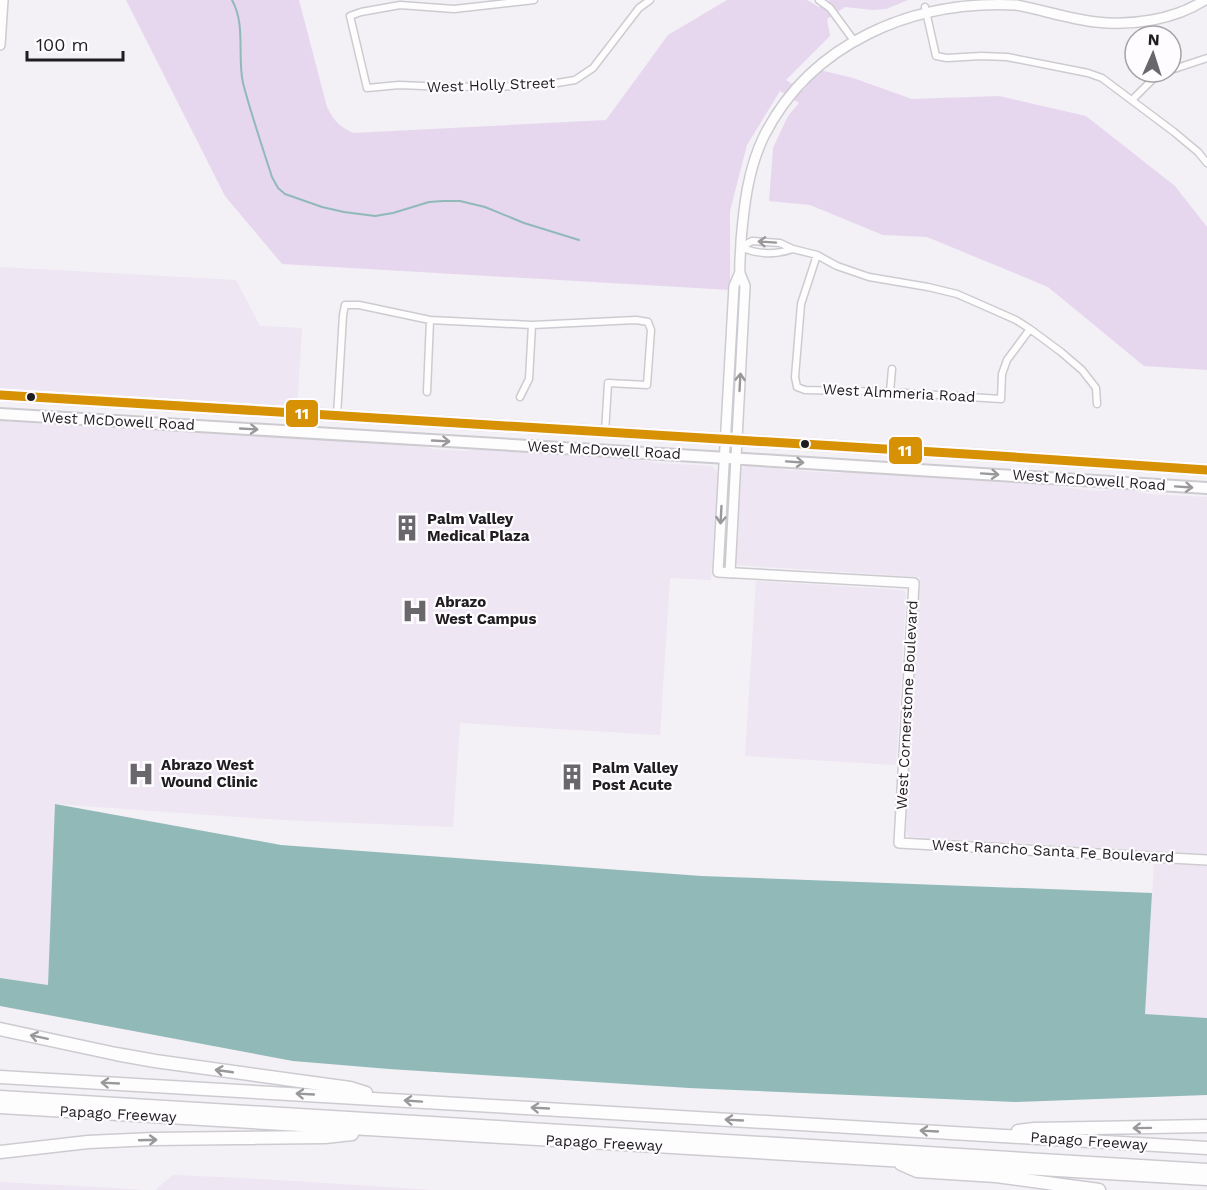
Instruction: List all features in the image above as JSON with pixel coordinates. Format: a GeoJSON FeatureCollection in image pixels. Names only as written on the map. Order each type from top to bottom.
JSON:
{"type":"FeatureCollection","features":[{"type":"Feature","properties":{"kind":"highway"},"geometry":{"type":"LineString","coordinates":[[0,1029],[146,1059],[350,1088],[384,1099]]}},
{"type":"Feature","properties":{"kind":"highway","name":"Papago Freeway"},"geometry":{"type":"LineString","coordinates":[[0,1077],[1207,1148]]}},
{"type":"Feature","properties":{"kind":"highway"},"geometry":{"type":"LineString","coordinates":[[0,1097],[1207,1170]]}},
{"type":"Feature","properties":{"kind":"highway","name":"Papago Freeway"},"geometry":{"type":"LineString","coordinates":[[0,1107],[1207,1179]]}},
{"type":"Feature","properties":{"kind":"highway"},"geometry":{"type":"LineString","coordinates":[[987,1135],[1034,1129],[1207,1126]]}},
{"type":"Feature","properties":{"kind":"highway"},"geometry":{"type":"LineString","coordinates":[[0,1152],[88,1142],[325,1137],[395,1131]]}},
{"type":"Feature","properties":{"kind":"highway"},"geometry":{"type":"LineString","coordinates":[[892,1161],[917,1171],[996,1176],[1099,1190]]}},
{"type":"Feature","properties":{"kind":"main road","name":"West McDowell Road"},"geometry":{"type":"LineString","coordinates":[[0,395],[1207,470]]}},
{"type":"Feature","properties":{"kind":"main road"},"geometry":{"type":"LineString","coordinates":[[191,426],[192,408]]}},
{"type":"Feature","properties":{"kind":"main road","name":"West McDowell Road"},"geometry":{"type":"LineString","coordinates":[[0,414],[1207,488]]}},
{"type":"Feature","properties":{"kind":"main road"},"geometry":{"type":"LineString","coordinates":[[1111,482],[1112,464]]}},
{"type":"Feature","properties":{"kind":"street"},"geometry":{"type":"LineString","coordinates":[[0,45],[3,0]]}},
{"type":"Feature","properties":{"kind":"street","name":"West Holly Street"},"geometry":{"type":"LineString","coordinates":[[534,0],[454,9],[400,5],[350,16],[367,88],[399,85],[522,86],[575,80],[593,68],[639,8],[650,0]]}},
{"type":"Feature","properties":{"kind":"street"},"geometry":{"type":"LineString","coordinates":[[819,0],[830,8],[852,38]]}},
{"type":"Feature","properties":{"kind":"street"},"geometry":{"type":"LineString","coordinates":[[730,573],[737,458],[731,440],[734,286],[740,272],[745,198],[761,141],[796,86],[836,48],[852,38],[886,20],[925,7],[983,1],[1015,5],[1095,22],[1123,23],[1138,22],[1185,11],[1205,0]]}},
{"type":"Feature","properties":{"kind":"street"},"geometry":{"type":"LineString","coordinates":[[925,7],[936,56],[947,58],[1007,57],[1088,73],[1102,78],[1174,132],[1198,152],[1207,164]]}},
{"type":"Feature","properties":{"kind":"street"},"geometry":{"type":"LineString","coordinates":[[1183,66],[1207,58]]}},
{"type":"Feature","properties":{"kind":"street"},"geometry":{"type":"LineString","coordinates":[[1132,100],[1148,84]]}},
{"type":"Feature","properties":{"kind":"street"},"geometry":{"type":"LineString","coordinates":[[741,247],[753,241],[780,243],[817,255],[837,266],[869,277],[957,294],[1016,320],[1082,370],[1096,388],[1097,404]]}},
{"type":"Feature","properties":{"kind":"street"},"geometry":{"type":"LineString","coordinates":[[741,247],[752,252],[779,254],[793,249]]}},
{"type":"Feature","properties":{"kind":"street","name":"West Almmeria Road"},"geometry":{"type":"LineString","coordinates":[[817,255],[801,304],[795,377],[797,387],[805,390],[890,392],[1002,399],[1002,374],[1007,360],[1030,329]]}},
{"type":"Feature","properties":{"kind":"street"},"geometry":{"type":"LineString","coordinates":[[337,417],[345,305],[359,305],[430,320],[532,326],[648,322],[651,330],[647,385],[608,383],[605,433]]}},
{"type":"Feature","properties":{"kind":"street"},"geometry":{"type":"LineString","coordinates":[[427,392],[430,320]]}},
{"type":"Feature","properties":{"kind":"street"},"geometry":{"type":"LineString","coordinates":[[520,397],[529,379],[532,326]]}},
{"type":"Feature","properties":{"kind":"street"},"geometry":{"type":"LineString","coordinates":[[890,392],[892,369]]}},
{"type":"Feature","properties":{"kind":"street"},"geometry":{"type":"LineString","coordinates":[[724,458],[731,440]]}},
{"type":"Feature","properties":{"kind":"street","name":"West Cornerstone Boulevard"},"geometry":{"type":"LineString","coordinates":[[724,458],[718,572],[914,583],[899,843]]}},
{"type":"Feature","properties":{"kind":"street","name":"West Rancho Santa Fe Boulevard"},"geometry":{"type":"LineString","coordinates":[[899,843],[1207,860]]}},
{"type":"Feature","properties":{"kind":"shaded area"},"geometry":{"type":"Polygon","coordinates":[[[126,0],[299,0],[327,107],[337,123],[353,133],[606,120],[668,35],[727,0],[807,0],[819,7],[830,0],[908,0],[886,9],[845,7],[827,19],[830,36],[786,80],[803,91],[820,70],[853,78],[912,99],[999,96],[1086,116],[1175,186],[1207,227],[1207,370],[1144,366],[1048,287],[927,237],[883,235],[810,205],[769,201],[773,148],[788,116],[799,103],[780,91],[747,145],[730,211],[730,290],[282,264],[225,196],[126,0]]]}},
{"type":"Feature","properties":{"kind":"shaded area"},"geometry":{"type":"Polygon","coordinates":[[[0,267],[236,280],[260,326],[302,328],[297,409],[0,388],[0,267]]]}},
{"type":"Feature","properties":{"kind":"shaded area"},"geometry":{"type":"Polygon","coordinates":[[[0,419],[41,424],[53,421],[417,443],[432,449],[464,451],[492,449],[617,456],[657,463],[712,466],[718,474],[711,580],[670,578],[660,735],[460,723],[453,827],[282,820],[56,804],[48,985],[0,978],[0,419]]]}},
{"type":"Feature","properties":{"kind":"shaded area"},"geometry":{"type":"Polygon","coordinates":[[[748,465],[836,473],[853,471],[939,476],[1003,483],[1023,481],[1097,491],[1126,489],[1148,494],[1207,497],[1207,854],[908,836],[906,830],[920,577],[737,565],[735,559],[740,471],[748,465]]]}},
{"type":"Feature","properties":{"kind":"shaded area"},"geometry":{"type":"Polygon","coordinates":[[[756,581],[903,590],[906,594],[896,765],[745,756],[756,581]]]}},
{"type":"Feature","properties":{"kind":"shaded area"},"geometry":{"type":"Polygon","coordinates":[[[55,804],[281,845],[701,876],[1152,893],[1145,1014],[1207,1018],[1207,1095],[1015,1102],[689,1088],[389,1069],[293,1061],[0,1006],[0,978],[48,985],[55,804]]]}},
{"type":"Feature","properties":{"kind":"shaded area"},"geometry":{"type":"Polygon","coordinates":[[[1154,863],[1207,866],[1207,1018],[1145,1014],[1154,863]]]}},
{"type":"Feature","properties":{"kind":"shaded area"},"geometry":{"type":"Polygon","coordinates":[[[173,1175],[261,1179],[434,1190],[155,1190],[173,1175]]]}},
{"type":"Feature","properties":{"kind":"shaded area"},"geometry":{"type":"Polygon","coordinates":[[[0,1182],[132,1189],[144,1190],[0,1190],[0,1182]]]}},
{"type":"Feature","properties":{"kind":"waterway"},"geometry":{"type":"LineString","coordinates":[[232,0],[239,20],[241,73],[246,95],[272,177],[278,188],[285,194],[322,207],[375,216],[429,202],[460,201],[485,207],[524,223],[579,240]]}},
{"type":"Feature","properties":{"kind":"transit line","name":"11"},"geometry":{"type":"LineString","coordinates":[[0,395],[1207,470]]}},
{"type":"Feature","properties":{"kind":"place","name":"Palm Valley Medical Plaza"},"geometry":{"type":"Point","coordinates":[407,528]}},
{"type":"Feature","properties":{"kind":"place","name":"Abrazo West Campus"},"geometry":{"type":"Point","coordinates":[415,611]}},
{"type":"Feature","properties":{"kind":"place","name":"Abrazo West Wound Clinic"},"geometry":{"type":"Point","coordinates":[141,774]}},
{"type":"Feature","properties":{"kind":"place","name":"Palm Valley Post Acute"},"geometry":{"type":"Point","coordinates":[572,777]}}]}
